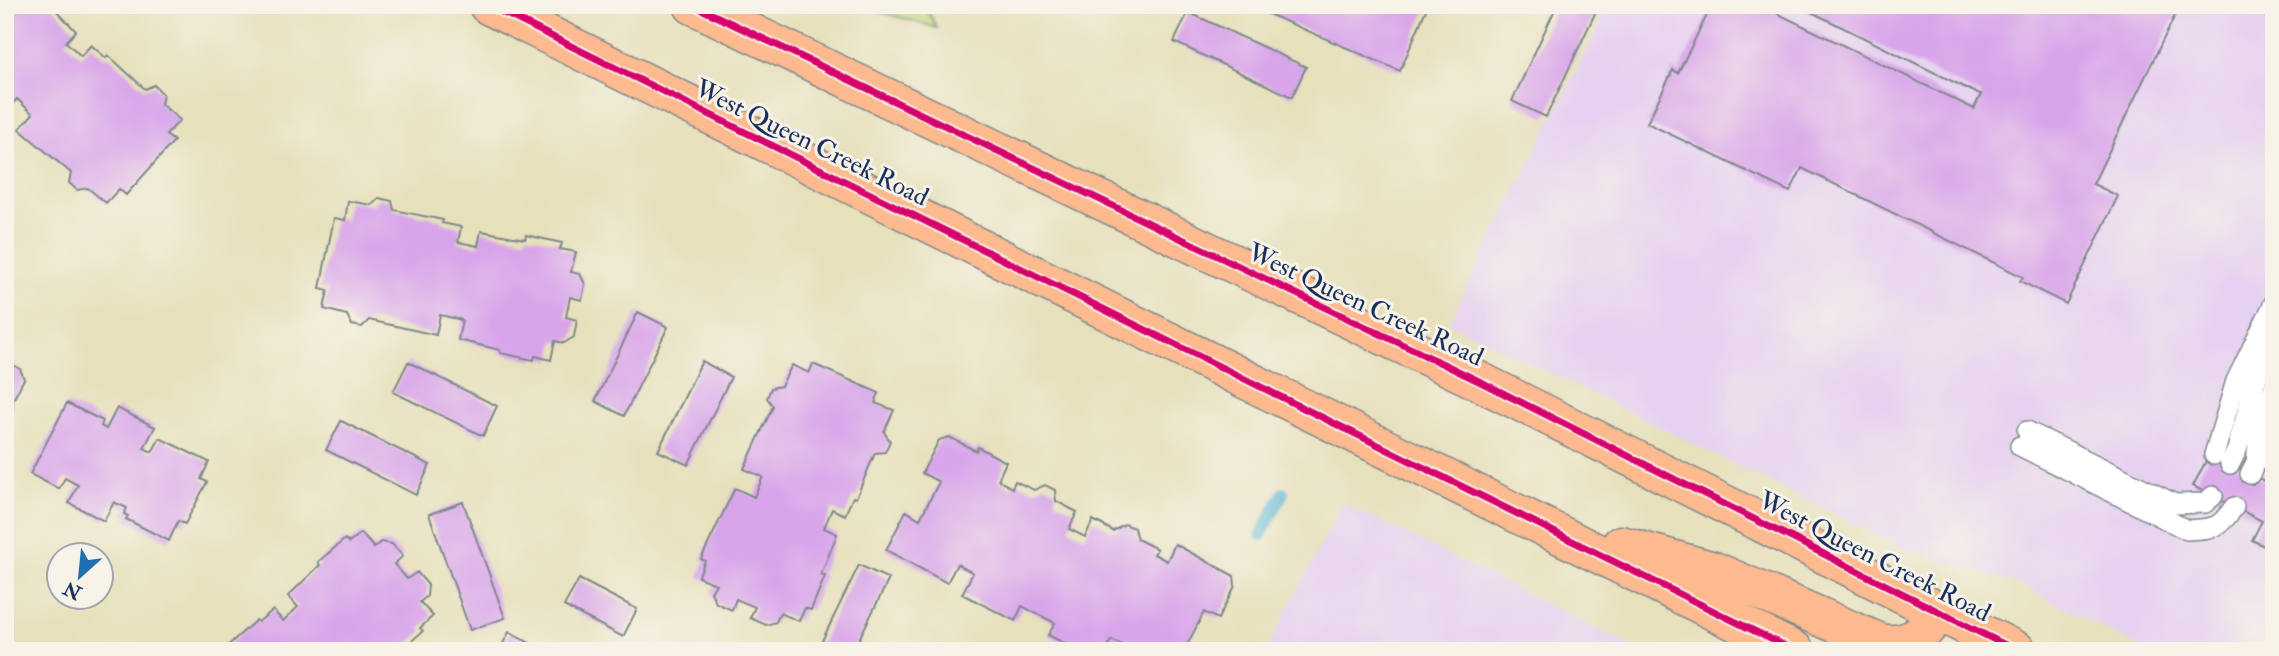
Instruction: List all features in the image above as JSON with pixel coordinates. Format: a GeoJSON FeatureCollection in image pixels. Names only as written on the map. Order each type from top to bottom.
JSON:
{"type":"FeatureCollection","features":[{"type":"Feature","properties":{"kind":"main road","name":"West Queen Creek Road"},"geometry":{"type":"LineString","coordinates":[[488,5],[1795,651]]}},
{"type":"Feature","properties":{"kind":"main road","name":"West Queen Creek Road"},"geometry":{"type":"LineString","coordinates":[[692,5],[1483,383],[2017,651]]}},
{"type":"Feature","properties":{"kind":"main road"},"geometry":{"type":"LineString","coordinates":[[1531,520],[1714,571],[1883,644],[1902,645],[1919,636],[1940,612]]}},
{"type":"Feature","properties":{"kind":"lane"},"geometry":{"type":"LineString","coordinates":[[2274,303],[2236,381],[2222,460],[2237,450],[2255,382],[2274,343]]}},
{"type":"Feature","properties":{"kind":"lane"},"geometry":{"type":"LineString","coordinates":[[2250,474],[2256,462],[2259,426],[2274,387]]}},
{"type":"Feature","properties":{"kind":"lane"},"geometry":{"type":"LineString","coordinates":[[2205,492],[2205,503],[2175,504],[2023,439],[2187,530],[2222,524],[2234,507]]}},
{"type":"Feature","properties":{"kind":"shaded area"},"geometry":{"type":"Polygon","coordinates":[[[1609,5],[2274,5],[2274,651],[2146,651],[2021,585],[1903,548],[1449,323],[1609,5]]]}},
{"type":"Feature","properties":{"kind":"shaded area"},"geometry":{"type":"Polygon","coordinates":[[[1343,503],[1641,651],[1266,651],[1343,503]]]}},
{"type":"Feature","properties":{"kind":"green space"},"geometry":{"type":"Polygon","coordinates":[[[864,5],[925,5],[937,28],[866,8],[864,5]]]}},
{"type":"Feature","properties":{"kind":"building"},"geometry":{"type":"Polygon","coordinates":[[[5,5],[51,5],[76,31],[66,42],[81,56],[91,45],[106,58],[108,55],[145,89],[154,85],[163,94],[161,104],[180,120],[166,135],[174,141],[126,195],[119,189],[106,203],[88,188],[77,190],[69,183],[71,173],[19,129],[33,114],[17,99],[5,111],[5,5]]]}},
{"type":"Feature","properties":{"kind":"building"},"geometry":{"type":"Polygon","coordinates":[[[1248,5],[1428,5],[1400,71],[1248,5]]]}},
{"type":"Feature","properties":{"kind":"building"},"geometry":{"type":"Polygon","coordinates":[[[1557,5],[1599,5],[1546,117],[1512,101],[1557,5]]]}},
{"type":"Feature","properties":{"kind":"building"},"geometry":{"type":"Polygon","coordinates":[[[1712,5],[1760,5],[1974,109],[1981,94],[1797,5],[2180,5],[2093,184],[2118,196],[2066,304],[2020,281],[2023,277],[1802,168],[1790,192],[1647,123],[1673,70],[1678,73],[1712,5]]]}},
{"type":"Feature","properties":{"kind":"building"},"geometry":{"type":"Polygon","coordinates":[[[1188,12],[1306,67],[1292,97],[1174,42],[1188,12]]]}},
{"type":"Feature","properties":{"kind":"building"},"geometry":{"type":"Polygon","coordinates":[[[379,198],[392,201],[394,210],[443,220],[442,223],[461,227],[458,242],[478,246],[481,231],[525,239],[526,235],[562,243],[560,249],[576,252],[571,272],[580,274],[585,284],[582,300],[570,297],[566,317],[577,320],[574,337],[564,343],[555,341],[551,360],[535,356],[534,360],[458,340],[462,320],[440,315],[436,335],[369,320],[362,327],[352,325],[347,315],[324,309],[328,290],[320,288],[334,218],[345,220],[348,201],[372,205],[379,198]]]}},
{"type":"Feature","properties":{"kind":"building"},"geometry":{"type":"Polygon","coordinates":[[[638,312],[668,327],[624,416],[595,401],[638,312]]]}},
{"type":"Feature","properties":{"kind":"building"},"geometry":{"type":"Polygon","coordinates":[[[5,360],[20,369],[24,379],[10,406],[13,407],[5,423],[5,360]]]}},
{"type":"Feature","properties":{"kind":"building"},"geometry":{"type":"Polygon","coordinates":[[[702,361],[731,377],[688,465],[658,451],[702,361]]]}},
{"type":"Feature","properties":{"kind":"building"},"geometry":{"type":"Polygon","coordinates":[[[408,362],[497,406],[483,436],[393,392],[408,362]]]}},
{"type":"Feature","properties":{"kind":"building"},"geometry":{"type":"Polygon","coordinates":[[[813,364],[879,393],[875,403],[894,410],[884,432],[890,441],[885,452],[875,453],[856,498],[853,497],[845,515],[832,509],[824,528],[837,534],[821,575],[825,576],[811,610],[805,608],[799,621],[780,613],[776,622],[766,625],[750,618],[755,607],[736,599],[732,610],[716,603],[711,592],[716,584],[698,577],[705,561],[701,559],[735,488],[754,497],[763,477],[744,469],[773,406],[767,398],[771,388],[781,386],[792,365],[809,373],[813,364]]]}},
{"type":"Feature","properties":{"kind":"building"},"geometry":{"type":"Polygon","coordinates":[[[67,403],[103,421],[101,426],[106,429],[117,408],[155,427],[144,448],[152,452],[160,438],[209,462],[201,479],[207,482],[185,524],[178,521],[169,541],[126,519],[128,516],[124,514],[127,508],[114,502],[104,521],[69,503],[78,485],[65,478],[59,489],[30,474],[67,403]]]}},
{"type":"Feature","properties":{"kind":"building"},"geometry":{"type":"Polygon","coordinates":[[[341,421],[430,465],[416,495],[326,450],[341,421]]]}},
{"type":"Feature","properties":{"kind":"building"},"geometry":{"type":"Polygon","coordinates":[[[949,437],[976,451],[978,447],[1006,462],[998,480],[1012,488],[1015,481],[1034,490],[1045,485],[1055,490],[1056,501],[1077,512],[1069,529],[1085,537],[1093,520],[1113,531],[1125,524],[1134,528],[1137,539],[1157,549],[1154,554],[1167,561],[1175,544],[1234,576],[1235,586],[1218,619],[1204,612],[1186,647],[1194,651],[1125,651],[1127,647],[1111,640],[1106,651],[1080,651],[1048,635],[1055,623],[1022,606],[1015,621],[962,594],[973,573],[957,564],[947,583],[886,550],[906,511],[920,519],[939,482],[922,473],[939,440],[949,437]]]}},
{"type":"Feature","properties":{"kind":"building"},"geometry":{"type":"Polygon","coordinates":[[[2210,453],[2274,486],[2274,551],[2252,540],[2262,521],[2193,486],[2210,453]]]}},
{"type":"Feature","properties":{"kind":"building"},"geometry":{"type":"Polygon","coordinates":[[[463,502],[505,618],[470,630],[429,514],[463,502]]]}},
{"type":"Feature","properties":{"kind":"building"},"geometry":{"type":"Polygon","coordinates":[[[361,533],[374,548],[381,542],[392,544],[403,556],[394,564],[407,579],[417,572],[428,585],[427,596],[420,602],[433,616],[420,628],[423,631],[400,651],[222,651],[256,620],[258,622],[273,610],[283,621],[298,607],[288,596],[320,565],[318,562],[345,539],[349,543],[361,533]]]}},
{"type":"Feature","properties":{"kind":"building"},"geometry":{"type":"Polygon","coordinates":[[[859,565],[889,579],[853,651],[817,651],[859,565]]]}},
{"type":"Feature","properties":{"kind":"building"},"geometry":{"type":"Polygon","coordinates":[[[579,579],[637,609],[623,637],[564,606],[579,579]]]}},
{"type":"Feature","properties":{"kind":"building"},"geometry":{"type":"Polygon","coordinates":[[[509,632],[545,651],[499,651],[509,632]]]}},
{"type":"Feature","properties":{"kind":"building"},"geometry":{"type":"Polygon","coordinates":[[[938,644],[951,651],[935,651],[938,644]]]}},
{"type":"Feature","properties":{"kind":"waterway"},"geometry":{"type":"LineString","coordinates":[[1261,535],[1283,493]]}},
{"type":"Feature","properties":{"kind":"cycle path"},"geometry":{"type":"LineString","coordinates":[[488,5],[1795,651]]}},
{"type":"Feature","properties":{"kind":"cycle path"},"geometry":{"type":"LineString","coordinates":[[693,5],[1483,383],[2017,651]]}}]}
